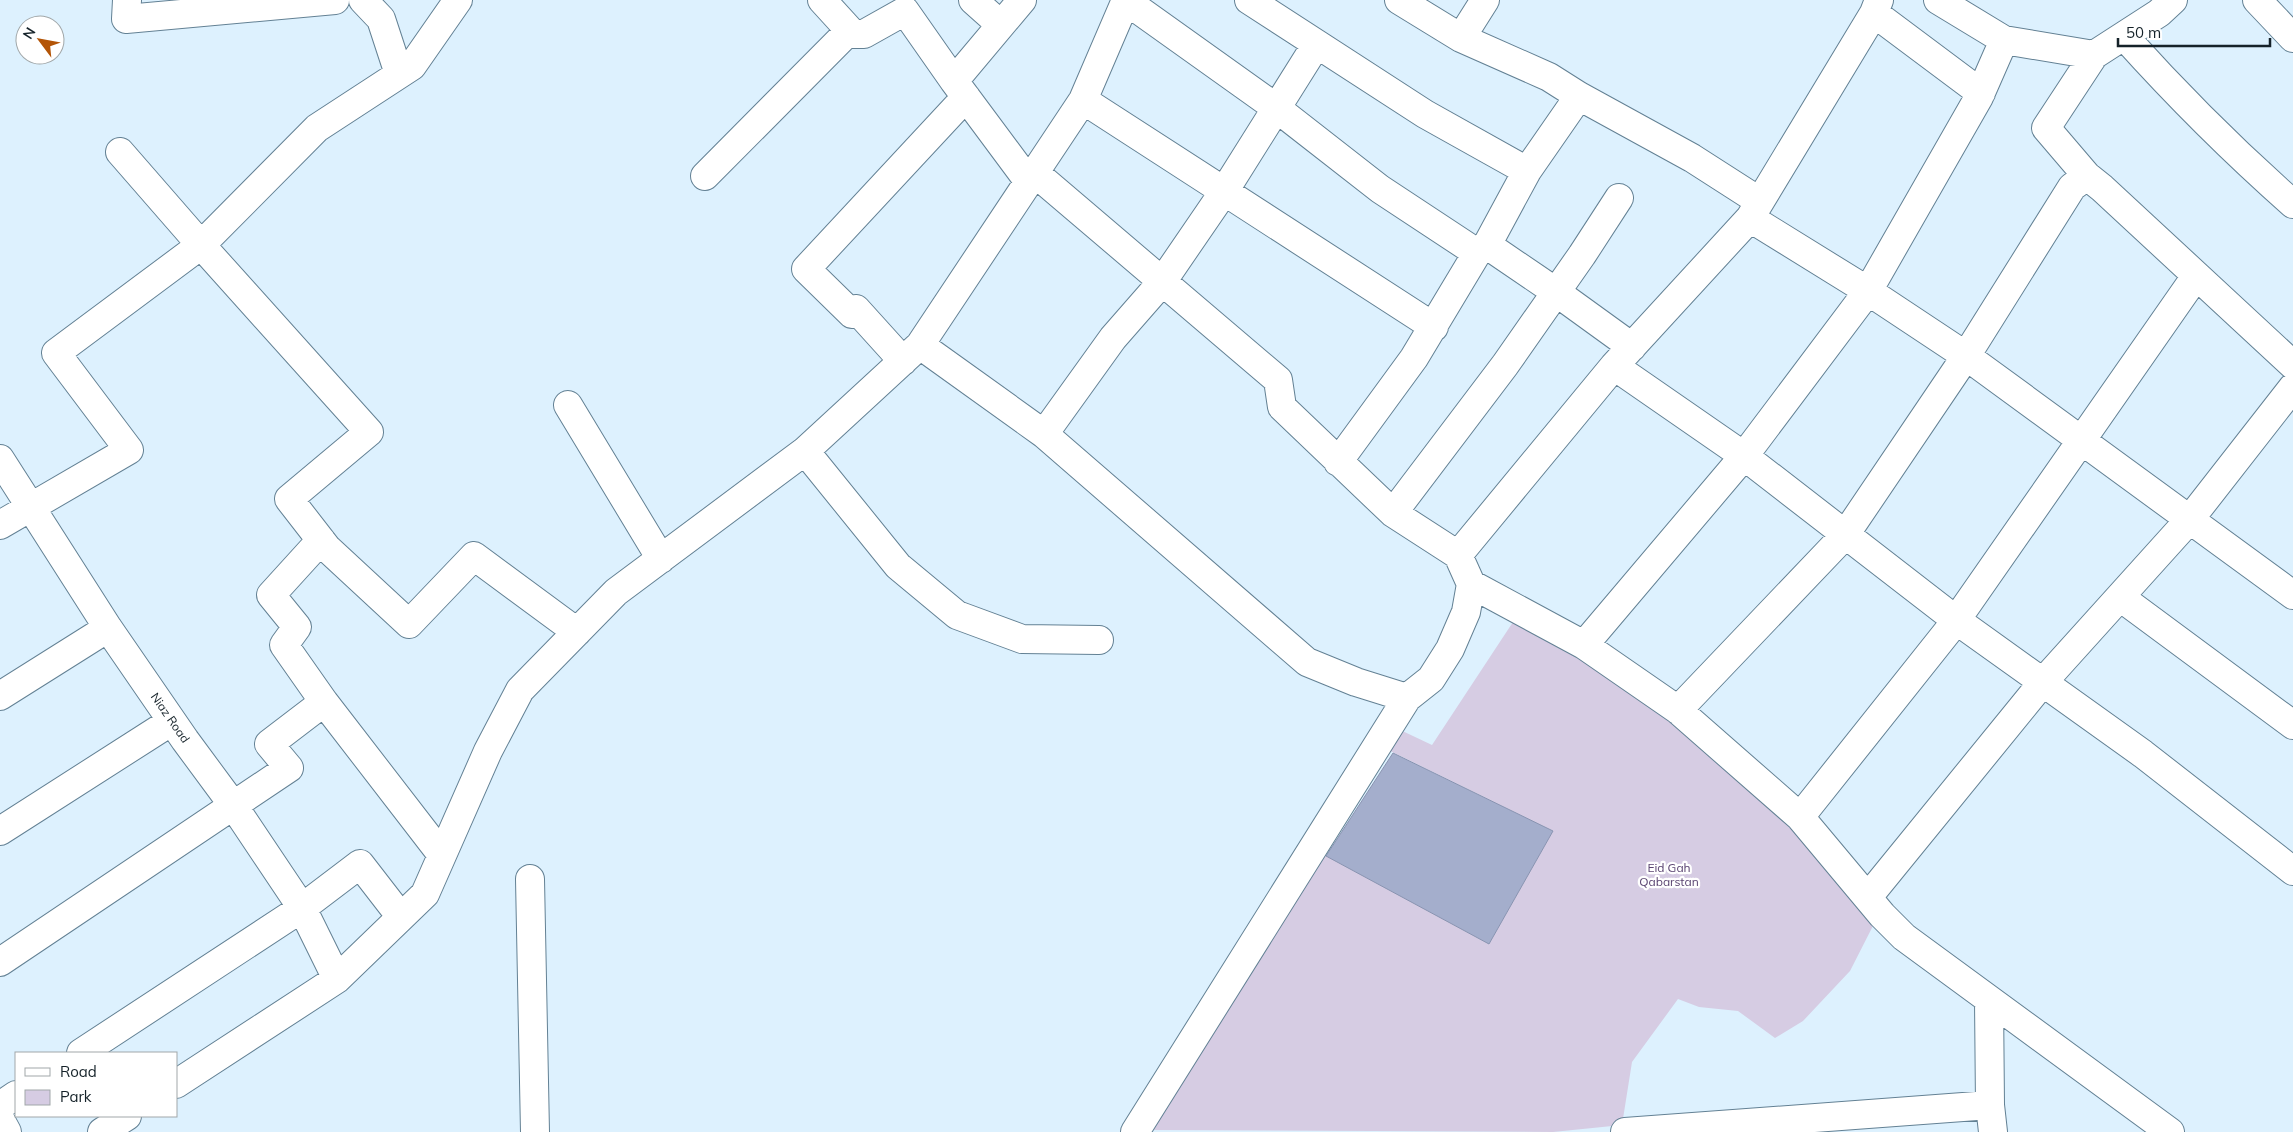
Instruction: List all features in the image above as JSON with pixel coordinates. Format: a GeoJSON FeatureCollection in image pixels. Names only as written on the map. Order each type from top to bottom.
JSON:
{"type":"FeatureCollection","features":[{"type":"Feature","properties":{"kind":"street"},"geometry":{"type":"LineString","coordinates":[[127,0],[126,19],[335,0]]}},
{"type":"Feature","properties":{"kind":"street"},"geometry":{"type":"LineString","coordinates":[[363,0],[381,19],[400,74]]}},
{"type":"Feature","properties":{"kind":"street"},"geometry":{"type":"LineString","coordinates":[[0,525],[130,450],[56,354],[201,245],[317,128],[412,66],[458,0]]}},
{"type":"Feature","properties":{"kind":"street"},"geometry":{"type":"LineString","coordinates":[[822,0],[854,34]]}},
{"type":"Feature","properties":{"kind":"street"},"geometry":{"type":"LineString","coordinates":[[973,0],[1001,25]]}},
{"type":"Feature","properties":{"kind":"street"},"geometry":{"type":"LineString","coordinates":[[1022,0],[1001,25],[960,89],[806,269],[852,314],[856,309],[912,353],[1044,434],[1308,662],[1356,682],[1407,698]]}},
{"type":"Feature","properties":{"kind":"street"},"geometry":{"type":"LineString","coordinates":[[178,1083],[337,979],[425,894],[488,751],[520,690],[616,592],[805,451],[912,353],[1083,100],[1125,0],[1275,107],[1380,189],[1556,292],[1623,356],[1744,456],[1956,620],[2143,754],[2293,871]]}},
{"type":"Feature","properties":{"kind":"street"},"geometry":{"type":"LineString","coordinates":[[1249,0],[1316,45],[1426,114],[1526,171]]}},
{"type":"Feature","properties":{"kind":"street"},"geometry":{"type":"LineString","coordinates":[[1399,0],[1461,38],[1549,77],[1579,96],[1692,158],[1754,209],[1868,291],[1966,356],[2293,595]]}},
{"type":"Feature","properties":{"kind":"street"},"geometry":{"type":"LineString","coordinates":[[1461,38],[1486,0]]}},
{"type":"Feature","properties":{"kind":"street"},"geometry":{"type":"LineString","coordinates":[[1938,0],[2004,40],[2094,55]]}},
{"type":"Feature","properties":{"kind":"street"},"geometry":{"type":"LineString","coordinates":[[2257,0],[2293,38]]}},
{"type":"Feature","properties":{"kind":"street"},"geometry":{"type":"LineString","coordinates":[[2162,4],[2124,36],[2094,55],[2046,128],[2087,176],[2293,365]]}},
{"type":"Feature","properties":{"kind":"street"},"geometry":{"type":"LineString","coordinates":[[705,176],[846,34],[864,34],[899,6],[960,89],[1032,178],[1162,282],[1278,380],[1282,407],[1338,462],[1393,512],[1458,555],[1471,584],[1466,612],[1450,649],[1431,679],[1407,698],[1135,1132]]}},
{"type":"Feature","properties":{"kind":"street"},"geometry":{"type":"LineString","coordinates":[[1458,555],[1623,356],[1754,209],[1876,6],[1981,93]]}},
{"type":"Feature","properties":{"kind":"street"},"geometry":{"type":"LineString","coordinates":[[2124,36],[2170,88],[2252,168],[2293,204]]}},
{"type":"Feature","properties":{"kind":"street"},"geometry":{"type":"LineString","coordinates":[[1584,645],[1744,456],[1868,291],[1981,93],[2004,40]]}},
{"type":"Feature","properties":{"kind":"street"},"geometry":{"type":"LineString","coordinates":[[1044,434],[1113,338],[1162,282],[1226,190],[1275,107],[1316,45]]}},
{"type":"Feature","properties":{"kind":"street"},"geometry":{"type":"LineString","coordinates":[[1338,462],[1414,358],[1482,249],[1526,171],[1579,96]]}},
{"type":"Feature","properties":{"kind":"street"},"geometry":{"type":"LineString","coordinates":[[1083,100],[1226,190],[1434,327]]}},
{"type":"Feature","properties":{"kind":"street"},"geometry":{"type":"LineString","coordinates":[[120,152],[369,432],[289,499],[321,540],[409,624],[474,556],[578,632]]}},
{"type":"Feature","properties":{"kind":"street"},"geometry":{"type":"LineString","coordinates":[[1678,710],[1845,535],[1966,356],[2072,187],[2087,176]]}},
{"type":"Feature","properties":{"kind":"street"},"geometry":{"type":"LineString","coordinates":[[1393,512],[1505,365],[1619,198]]}},
{"type":"Feature","properties":{"kind":"street"},"geometry":{"type":"LineString","coordinates":[[1800,817],[1956,620],[2196,276]]}},
{"type":"Feature","properties":{"kind":"street"},"geometry":{"type":"LineString","coordinates":[[1868,897],[2042,682],[2190,519],[2293,387]]}},
{"type":"Feature","properties":{"kind":"street"},"geometry":{"type":"LineString","coordinates":[[568,405],[662,558]]}},
{"type":"Feature","properties":{"kind":"street"},"geometry":{"type":"LineString","coordinates":[[805,451],[898,566],[957,615],[1022,639],[1099,640]]}},
{"type":"Feature","properties":{"kind":"street","name":"Niaz Road"},"geometry":{"type":"LineString","coordinates":[[0,460],[108,628],[233,805],[302,908],[337,979]]}},
{"type":"Feature","properties":{"kind":"street"},"geometry":{"type":"LineString","coordinates":[[321,540],[271,595],[297,627],[284,645],[324,702],[442,855]]}},
{"type":"Feature","properties":{"kind":"street"},"geometry":{"type":"LineString","coordinates":[[1471,584],[1584,645],[1678,710],[1800,817],[1882,915],[1904,937],[2170,1132]]}},
{"type":"Feature","properties":{"kind":"street"},"geometry":{"type":"LineString","coordinates":[[2120,597],[2293,725]]}},
{"type":"Feature","properties":{"kind":"street"},"geometry":{"type":"LineString","coordinates":[[0,696],[108,628]]}},
{"type":"Feature","properties":{"kind":"street"},"geometry":{"type":"LineString","coordinates":[[0,962],[289,768],[269,744],[324,702]]}},
{"type":"Feature","properties":{"kind":"street"},"geometry":{"type":"LineString","coordinates":[[0,831],[172,721]]}},
{"type":"Feature","properties":{"kind":"street"},"geometry":{"type":"LineString","coordinates":[[83,1052],[302,908],[360,864],[401,917]]}},
{"type":"Feature","properties":{"kind":"street"},"geometry":{"type":"LineString","coordinates":[[530,880],[535,1132]]}},
{"type":"Feature","properties":{"kind":"street"},"geometry":{"type":"LineString","coordinates":[[1989,1000],[1990,1105],[1993,1132]]}},
{"type":"Feature","properties":{"kind":"street"},"geometry":{"type":"LineString","coordinates":[[0,1106],[15,1097]]}},
{"type":"Feature","properties":{"kind":"street"},"geometry":{"type":"LineString","coordinates":[[1624,1132],[1990,1105]]}},
{"type":"Feature","properties":{"kind":"street"},"geometry":{"type":"LineString","coordinates":[[102,1132],[125,1117]]}},
{"type":"Feature","properties":{"kind":"street"},"geometry":{"type":"LineString","coordinates":[[0,1119],[7,1132]]}},
{"type":"Feature","properties":{"kind":"green space","name":"Eid Gah Qabarstan"},"geometry":{"type":"Polygon","coordinates":[[[1513,622],[1579,647],[1794,821],[1878,916],[1850,971],[1803,1021],[1775,1038],[1738,1011],[1699,1007],[1678,999],[1632,1062],[1622,1125],[1553,1132],[1149,1130],[1319,852],[1489,944],[1553,831],[1382,747],[1394,727],[1432,745],[1513,622]]]}},
{"type":"Feature","properties":{"kind":"building"},"geometry":{"type":"Polygon","coordinates":[[[1393,753],[1553,831],[1489,944],[1326,856],[1393,753]]]}}]}
